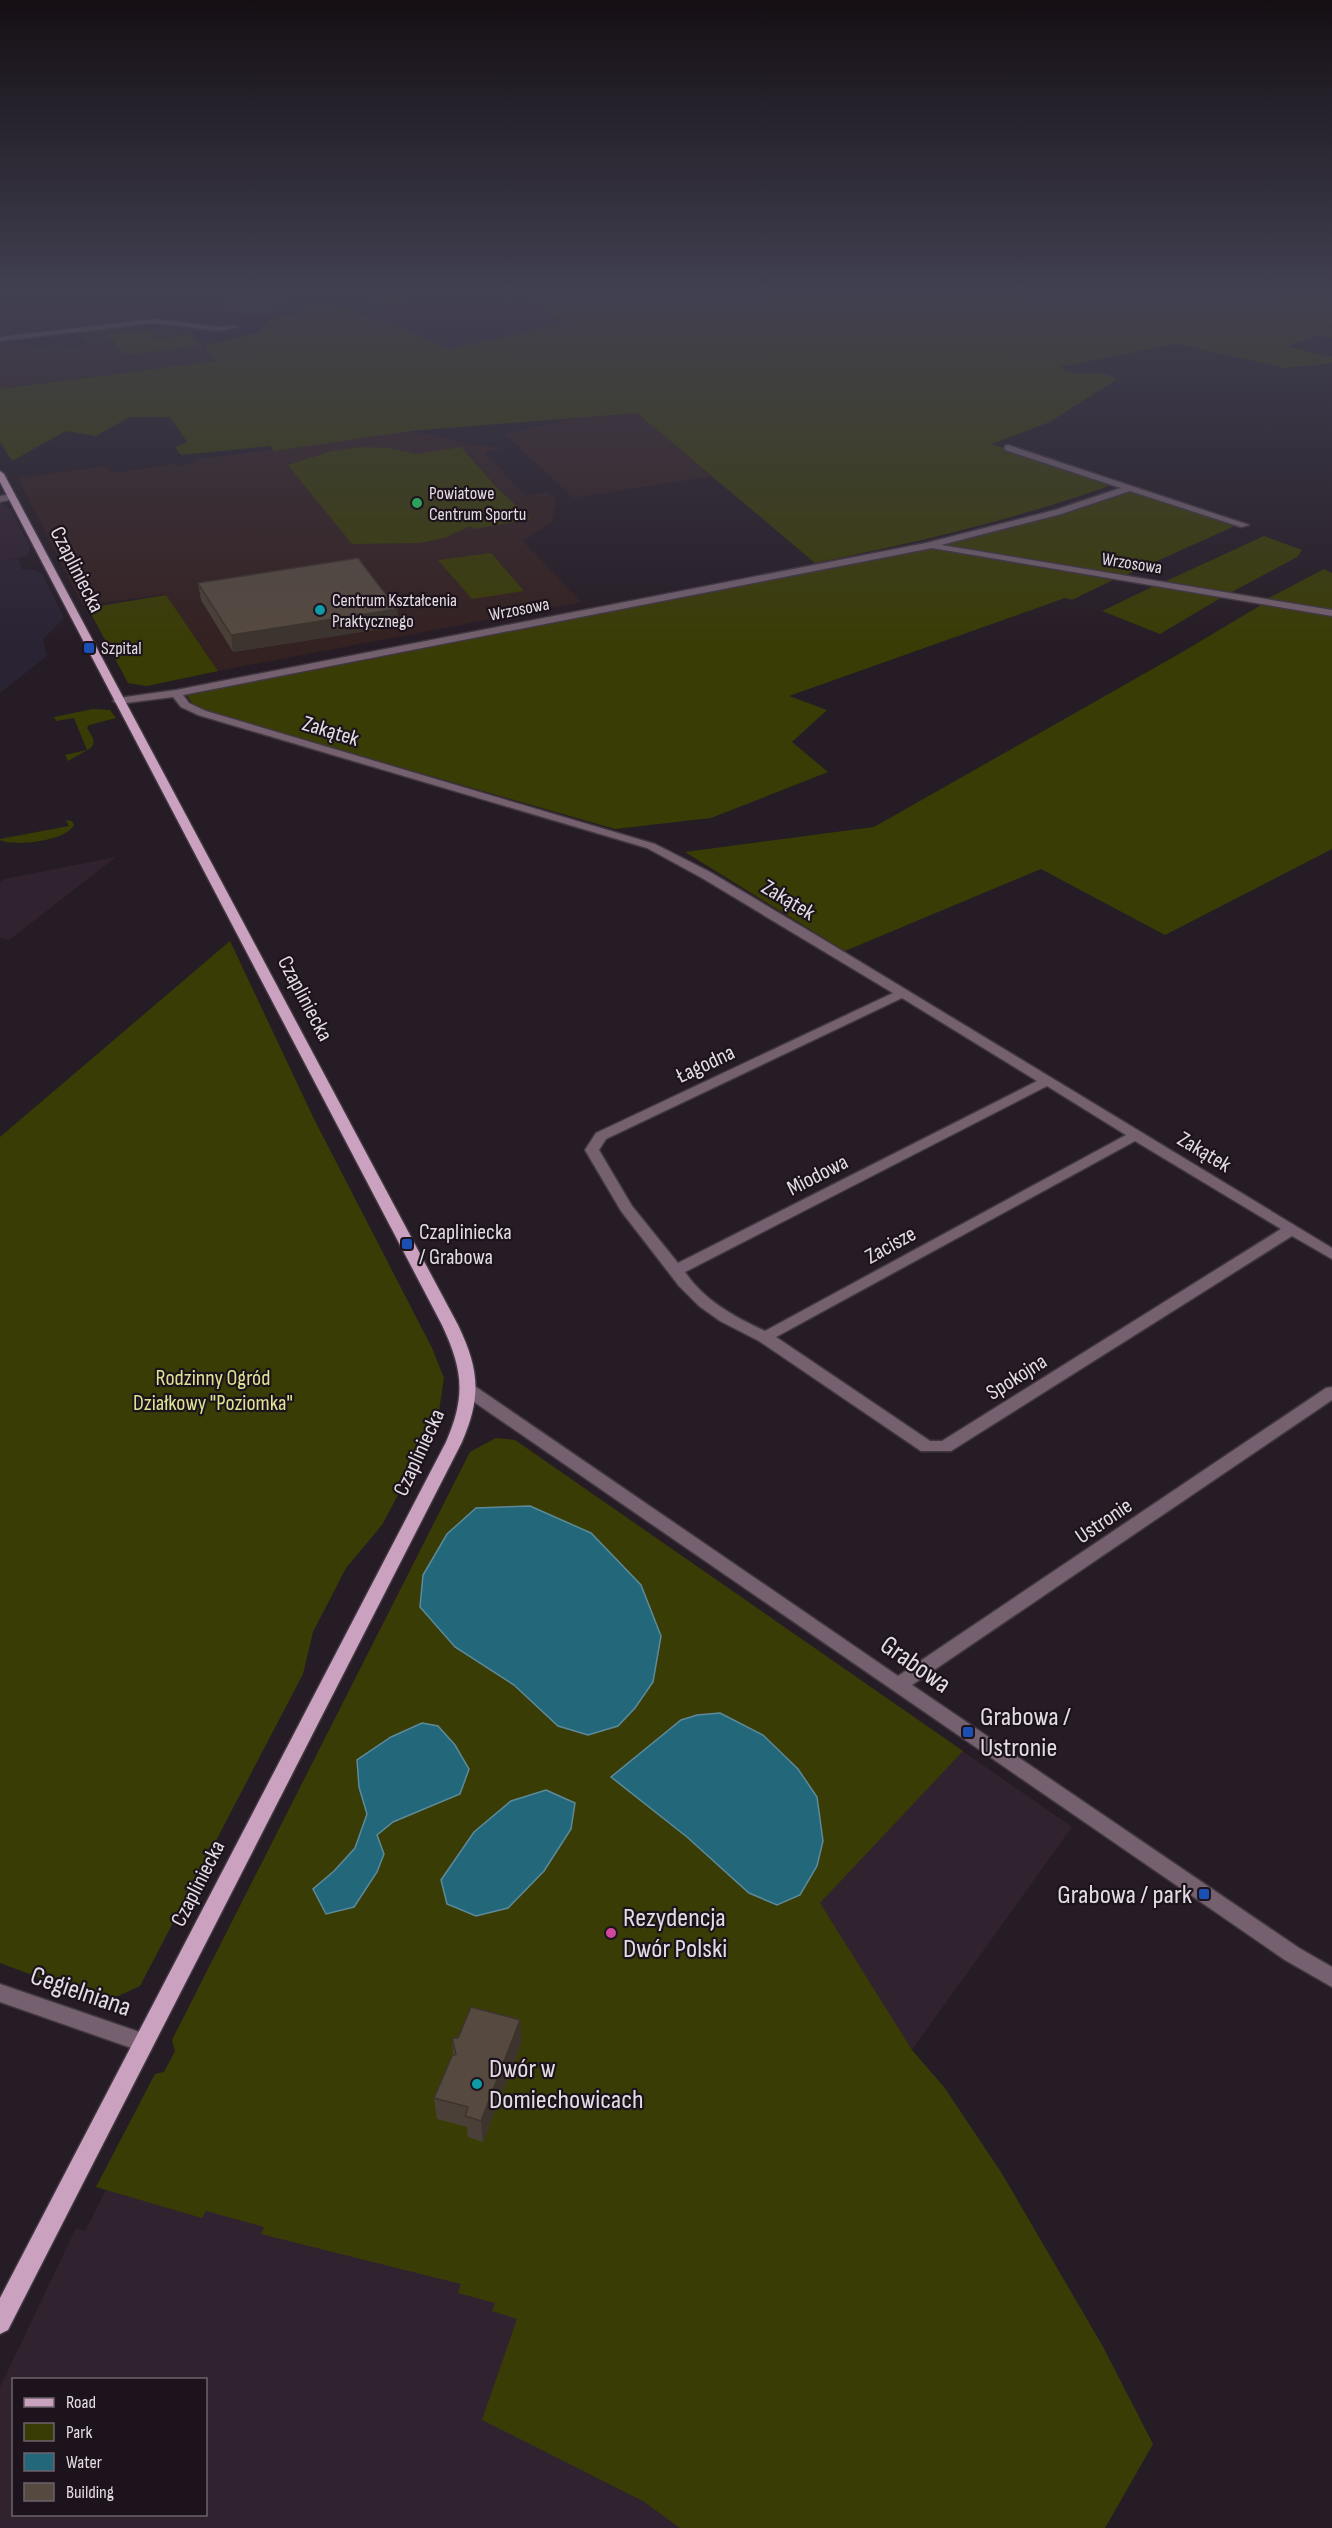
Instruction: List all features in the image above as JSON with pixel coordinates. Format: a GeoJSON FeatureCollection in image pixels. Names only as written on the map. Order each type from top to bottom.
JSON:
{"type":"FeatureCollection","features":[{"type":"Feature","properties":{"kind":"main road","name":"Czapliniecka"},"geometry":{"type":"LineString","coordinates":[[0,474],[450,1325],[464,1353],[470,1391],[460,1429],[454,1442],[0,2322]]}},
{"type":"Feature","properties":{"kind":"street"},"geometry":{"type":"LineString","coordinates":[[1008,448],[1244,525]]}},
{"type":"Feature","properties":{"kind":"street","name":"Wrzosowa"},"geometry":{"type":"LineString","coordinates":[[118,701],[176,693],[927,546],[1058,512],[1129,488]]}},
{"type":"Feature","properties":{"kind":"street"},"geometry":{"type":"LineString","coordinates":[[0,499],[11,497]]}},
{"type":"Feature","properties":{"kind":"street","name":"Wrzosowa"},"geometry":{"type":"LineString","coordinates":[[927,546],[1332,613]]}},
{"type":"Feature","properties":{"kind":"street","name":"Zakątek"},"geometry":{"type":"LineString","coordinates":[[176,693],[185,705],[202,713],[651,846],[730,888],[1332,1254]]}},
{"type":"Feature","properties":{"kind":"street","name":"Łagodna"},"geometry":{"type":"LineString","coordinates":[[676,1270],[626,1208],[592,1150],[601,1136],[903,993]]}},
{"type":"Feature","properties":{"kind":"street","name":"Miodowa"},"geometry":{"type":"LineString","coordinates":[[676,1270],[1047,1081]]}},
{"type":"Feature","properties":{"kind":"street","name":"Zacisze"},"geometry":{"type":"LineString","coordinates":[[765,1337],[1137,1134]]}},
{"type":"Feature","properties":{"kind":"street","name":"Spokojna"},"geometry":{"type":"LineString","coordinates":[[765,1337],[927,1447],[945,1447],[1292,1229]]}},
{"type":"Feature","properties":{"kind":"street"},"geometry":{"type":"LineString","coordinates":[[676,1270],[686,1286],[704,1304],[723,1317],[765,1337]]}},
{"type":"Feature","properties":{"kind":"street","name":"Grabowa"},"geometry":{"type":"LineString","coordinates":[[470,1391],[1292,1954],[1332,1978]]}},
{"type":"Feature","properties":{"kind":"street","name":"Ustronie"},"geometry":{"type":"LineString","coordinates":[[899,1685],[1332,1392]]}},
{"type":"Feature","properties":{"kind":"street","name":"Cegielniana"},"geometry":{"type":"LineString","coordinates":[[0,1993],[143,2043]]}},
{"type":"Feature","properties":{"kind":"shaded area"},"geometry":{"type":"Polygon","coordinates":[[[637,413],[712,476],[573,498],[505,434],[568,419],[637,413]]]}},
{"type":"Feature","properties":{"kind":"shaded area"},"geometry":{"type":"Polygon","coordinates":[[[411,431],[474,445],[507,448],[484,452],[526,496],[548,492],[556,500],[552,522],[523,541],[581,602],[218,671],[165,594],[83,606],[18,478],[106,466],[112,473],[175,464],[176,466],[195,463],[193,460],[411,431]]]}},
{"type":"Feature","properties":{"kind":"shaded area"},"geometry":{"type":"Polygon","coordinates":[[[0,503],[11,510],[30,546],[28,556],[0,562],[0,503]]]}},
{"type":"Feature","properties":{"kind":"shaded area"},"geometry":{"type":"Polygon","coordinates":[[[19,559],[22,570],[31,569],[42,573],[64,618],[43,639],[47,656],[0,693],[0,562],[19,559]]]}},
{"type":"Feature","properties":{"kind":"shaded area"},"geometry":{"type":"Polygon","coordinates":[[[116,857],[9,940],[0,938],[0,882],[4,879],[116,857]]]}},
{"type":"Feature","properties":{"kind":"shaded area","name":"Rezydencja Dwór Polski"},"geometry":{"type":"Polygon","coordinates":[[[496,1438],[515,1440],[1072,1827],[912,2050],[944,2087],[1001,2172],[1102,2345],[1153,2444],[1105,2528],[0,2528],[0,2387],[76,2228],[85,2231],[106,2190],[96,2187],[155,2074],[164,2072],[175,2051],[172,2040],[470,1452],[496,1438]]]}},
{"type":"Feature","properties":{"kind":"green space"},"geometry":{"type":"Polygon","coordinates":[[[0,411],[1067,411],[1050,422],[992,444],[1117,483],[1043,508],[967,529],[815,563],[637,413],[411,431],[274,451],[270,446],[181,455],[175,447],[187,442],[170,417],[130,417],[96,436],[66,431],[12,461],[0,442],[0,411]]]}},
{"type":"Feature","properties":{"kind":"green space","name":"Powiatowe Centrum Sportu"},"geometry":{"type":"Polygon","coordinates":[[[361,447],[388,448],[417,454],[461,447],[497,488],[531,519],[474,529],[470,526],[444,538],[420,543],[352,544],[288,465],[332,451],[361,447]]]}},
{"type":"Feature","properties":{"kind":"green space"},"geometry":{"type":"Polygon","coordinates":[[[1135,491],[1237,525],[1124,576],[938,546],[1064,514],[1135,491]]]}},
{"type":"Feature","properties":{"kind":"green space"},"geometry":{"type":"Polygon","coordinates":[[[1264,536],[1302,550],[1297,557],[1230,593],[1164,582],[1264,536]]]}},
{"type":"Feature","properties":{"kind":"green space"},"geometry":{"type":"Polygon","coordinates":[[[927,548],[1113,580],[1072,600],[1065,598],[789,696],[827,710],[792,742],[828,772],[711,818],[615,829],[208,712],[192,703],[186,694],[927,548]]]}},
{"type":"Feature","properties":{"kind":"green space"},"geometry":{"type":"Polygon","coordinates":[[[491,553],[524,591],[472,599],[438,560],[491,553]]]}},
{"type":"Feature","properties":{"kind":"green space"},"geometry":{"type":"Polygon","coordinates":[[[1324,569],[1332,573],[1332,610],[1267,599],[1324,569]]]}},
{"type":"Feature","properties":{"kind":"green space"},"geometry":{"type":"Polygon","coordinates":[[[1154,586],[1224,596],[1160,634],[1102,611],[1154,586]]]}},
{"type":"Feature","properties":{"kind":"green space"},"geometry":{"type":"Polygon","coordinates":[[[166,595],[218,671],[147,686],[128,683],[88,608],[166,595]]]}},
{"type":"Feature","properties":{"kind":"green space"},"geometry":{"type":"Polygon","coordinates":[[[1261,605],[1332,616],[1332,849],[1165,935],[1041,869],[845,951],[685,852],[874,827],[1261,605]]]}},
{"type":"Feature","properties":{"kind":"green space"},"geometry":{"type":"Polygon","coordinates":[[[93,709],[110,710],[116,718],[89,725],[87,728],[93,738],[93,745],[91,748],[68,761],[65,755],[87,750],[74,718],[56,721],[54,717],[93,709]]]}},
{"type":"Feature","properties":{"kind":"green space"},"geometry":{"type":"Polygon","coordinates":[[[66,820],[72,821],[74,825],[69,831],[51,839],[28,843],[0,840],[69,826],[66,820]]]}},
{"type":"Feature","properties":{"kind":"green space","name":"Rodzinny Ogród Działkowy \"Poziomka\""},"geometry":{"type":"Polygon","coordinates":[[[230,941],[314,1119],[432,1348],[444,1378],[439,1411],[425,1444],[382,1525],[346,1568],[313,1632],[303,1674],[140,1986],[105,2002],[0,1963],[0,1137],[230,941]]]}},
{"type":"Feature","properties":{"kind":"green space","name":"Rezydencja Dwór Polski"},"geometry":{"type":"Polygon","coordinates":[[[496,1438],[515,1440],[963,1751],[820,1903],[912,2050],[944,2087],[1001,2172],[1102,2345],[1153,2444],[1105,2528],[680,2528],[643,2501],[482,2420],[517,2319],[492,2311],[495,2303],[458,2293],[461,2284],[261,2234],[264,2227],[206,2211],[202,2218],[96,2187],[155,2074],[164,2072],[175,2051],[172,2040],[470,1452],[496,1438]]]}},
{"type":"Feature","properties":{"kind":"water"},"geometry":{"type":"Polygon","coordinates":[[[530,1506],[591,1533],[641,1585],[661,1636],[653,1682],[635,1708],[618,1726],[588,1735],[558,1726],[514,1685],[455,1647],[420,1607],[423,1575],[447,1534],[476,1508],[530,1506]]]}},
{"type":"Feature","properties":{"kind":"water"},"geometry":{"type":"Polygon","coordinates":[[[720,1713],[763,1735],[798,1769],[817,1797],[823,1841],[817,1866],[800,1895],[777,1905],[749,1893],[687,1837],[611,1777],[681,1720],[697,1715],[720,1713]]]}},
{"type":"Feature","properties":{"kind":"water"},"geometry":{"type":"Polygon","coordinates":[[[422,1723],[438,1726],[455,1745],[469,1769],[460,1794],[393,1822],[377,1835],[384,1854],[377,1872],[354,1907],[326,1914],[313,1889],[355,1848],[367,1814],[359,1787],[357,1760],[391,1737],[422,1723]]]}},
{"type":"Feature","properties":{"kind":"water"},"geometry":{"type":"Polygon","coordinates":[[[546,1790],[575,1803],[571,1829],[544,1871],[508,1908],[476,1916],[447,1904],[441,1880],[474,1832],[511,1801],[546,1790]]]}},
{"type":"Feature","properties":{"kind":"building"},"geometry":{"type":"Polygon","coordinates":[[[358,558],[397,609],[231,635],[198,583],[358,558]]]}},
{"type":"Feature","properties":{"kind":"building","name":"Dwór w Domiechowicach"},"geometry":{"type":"Polygon","coordinates":[[[471,2007],[520,2020],[481,2121],[465,2116],[468,2107],[434,2098],[452,2056],[456,2054],[452,2038],[458,2038],[471,2007]]]}},
{"type":"Feature","properties":{"kind":"place","name":"Powiatowe Centrum Sportu"},"geometry":{"type":"Point","coordinates":[417,503]}},
{"type":"Feature","properties":{"kind":"place","name":"Centrum Kształcenia Praktycznego"},"geometry":{"type":"Point","coordinates":[320,610]}},
{"type":"Feature","properties":{"kind":"place","name":"Szpital"},"geometry":{"type":"Point","coordinates":[89,648]}},
{"type":"Feature","properties":{"kind":"place","name":"Czapliniecka / Grabowa"},"geometry":{"type":"Point","coordinates":[407,1244]}},
{"type":"Feature","properties":{"kind":"place","name":"Grabowa / Ustronie"},"geometry":{"type":"Point","coordinates":[968,1732]}},
{"type":"Feature","properties":{"kind":"place","name":"Grabowa / park"},"geometry":{"type":"Point","coordinates":[1204,1894]}},
{"type":"Feature","properties":{"kind":"place","name":"Rezydencja Dwór Polski"},"geometry":{"type":"Point","coordinates":[611,1933]}},
{"type":"Feature","properties":{"kind":"place","name":"Dwór w Domiechowicach"},"geometry":{"type":"Point","coordinates":[477,2084]}}]}
